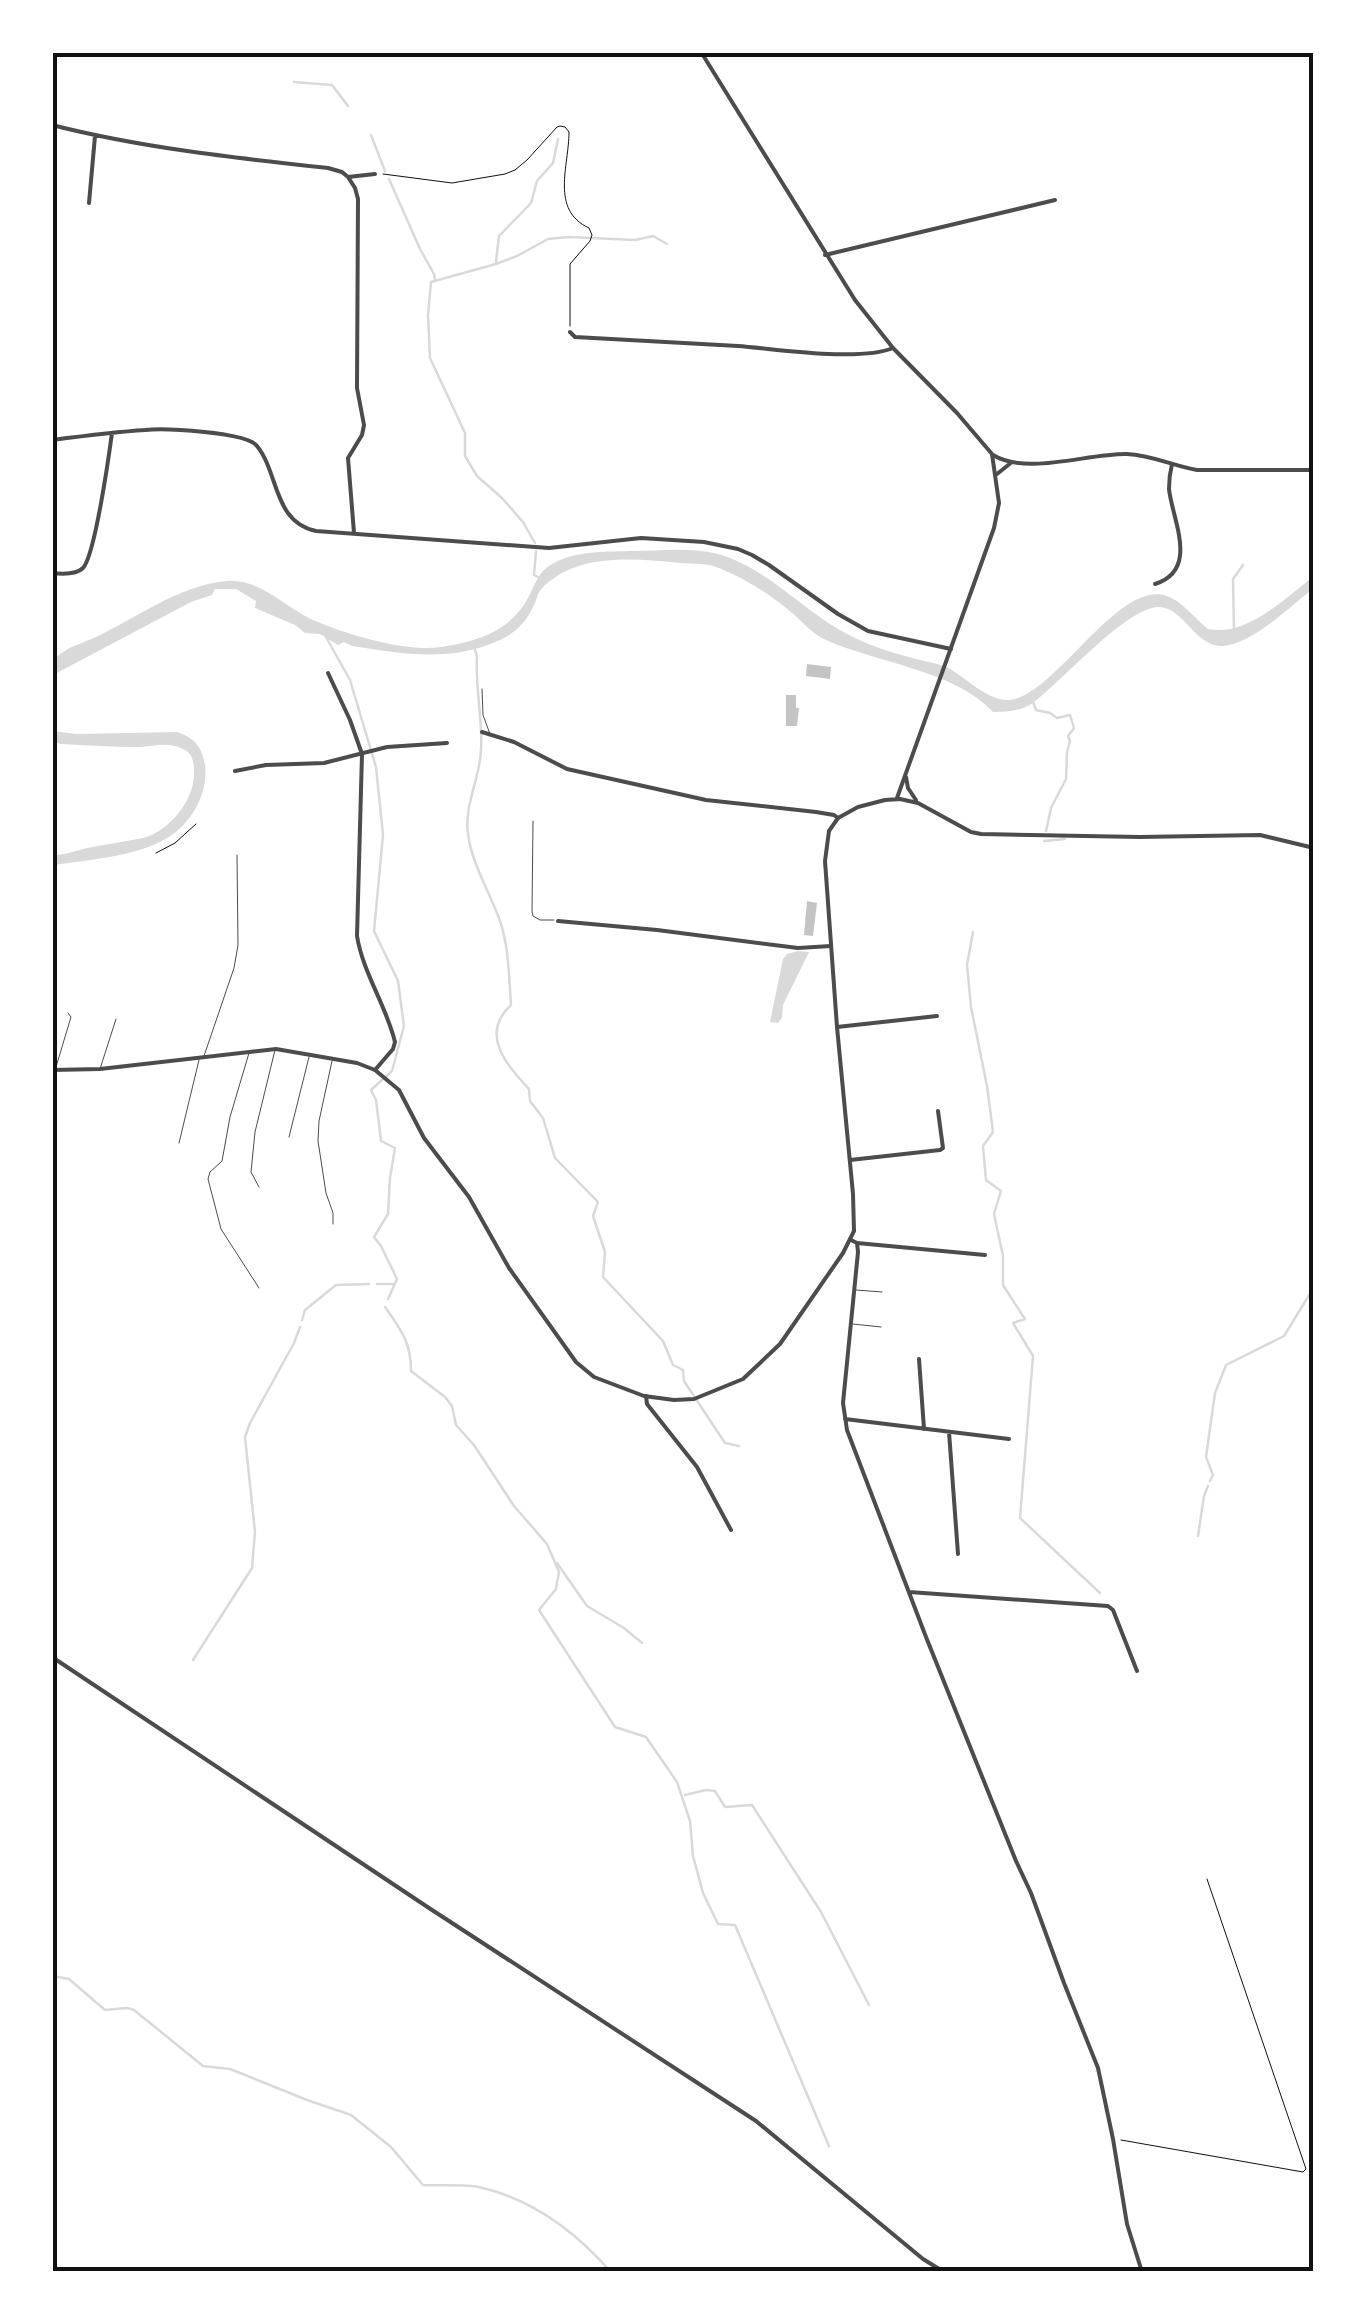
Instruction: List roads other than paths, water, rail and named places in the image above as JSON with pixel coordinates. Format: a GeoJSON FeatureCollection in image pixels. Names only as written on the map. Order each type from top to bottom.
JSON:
{"type":"FeatureCollection","features":[{"type":"Feature","properties":{"kind":"street"},"geometry":{"type":"LineString","coordinates":[[702,52],[855,300],[892,348],[999,459],[1054,462],[1130,454],[1197,470],[1314,470]]}},
{"type":"Feature","properties":{"kind":"street"},"geometry":{"type":"LineString","coordinates":[[52,125],[187,151],[328,168],[348,177],[358,199],[357,388],[364,425],[348,458],[354,533]]}},
{"type":"Feature","properties":{"kind":"street"},"geometry":{"type":"LineString","coordinates":[[88,203],[95,136]]}},
{"type":"Feature","properties":{"kind":"street"},"geometry":{"type":"LineString","coordinates":[[348,177],[375,174]]}},
{"type":"Feature","properties":{"kind":"street"},"geometry":{"type":"LineString","coordinates":[[825,255],[1056,200]]}},
{"type":"Feature","properties":{"kind":"street"},"geometry":{"type":"LineString","coordinates":[[570,332],[575,337],[818,352],[864,354],[892,348]]}},
{"type":"Feature","properties":{"kind":"street"},"geometry":{"type":"LineString","coordinates":[[52,440],[154,429],[241,436],[258,446],[279,496],[296,522],[316,530],[548,548],[641,538],[721,545],[769,565],[868,631],[951,649]]}},
{"type":"Feature","properties":{"kind":"street"},"geometry":{"type":"LineString","coordinates":[[52,573],[76,572],[89,556],[112,433]]}},
{"type":"Feature","properties":{"kind":"street"},"geometry":{"type":"LineString","coordinates":[[898,799],[994,528],[999,503],[992,454]]}},
{"type":"Feature","properties":{"kind":"street"},"geometry":{"type":"LineString","coordinates":[[996,475],[1012,462]]}},
{"type":"Feature","properties":{"kind":"street"},"geometry":{"type":"LineString","coordinates":[[1155,584],[1174,571],[1183,550],[1170,492],[1172,464]]}},
{"type":"Feature","properties":{"kind":"street"},"geometry":{"type":"LineString","coordinates":[[328,673],[367,752],[357,936],[360,957],[395,1042],[375,1070]]}},
{"type":"Feature","properties":{"kind":"street"},"geometry":{"type":"LineString","coordinates":[[482,732],[514,742],[576,771],[678,794],[838,818]]}},
{"type":"Feature","properties":{"kind":"street"},"geometry":{"type":"LineString","coordinates":[[234,772],[270,765],[317,764],[367,752],[446,743]]}},
{"type":"Feature","properties":{"kind":"street"},"geometry":{"type":"LineString","coordinates":[[906,780],[918,802]]}},
{"type":"Feature","properties":{"kind":"street"},"geometry":{"type":"LineString","coordinates":[[1142,2272],[1127,2224],[1098,2068],[844,1420],[858,1252],[854,1242],[837,1027],[826,846],[829,831],[838,818],[858,806],[898,799],[918,802],[981,834],[1140,838],[1260,834],[1314,848]]}},
{"type":"Feature","properties":{"kind":"street"},"geometry":{"type":"LineString","coordinates":[[558,920],[798,948],[831,946]]}},
{"type":"Feature","properties":{"kind":"street"},"geometry":{"type":"LineString","coordinates":[[837,1027],[937,1016]]}},
{"type":"Feature","properties":{"kind":"street"},"geometry":{"type":"LineString","coordinates":[[54,1070],[100,1069],[276,1049],[363,1064],[375,1070],[405,1099],[424,1138],[469,1197],[522,1288],[576,1362],[594,1377],[645,1396],[697,1398],[743,1379],[780,1344],[854,1242]]}},
{"type":"Feature","properties":{"kind":"street"},"geometry":{"type":"LineString","coordinates":[[850,1160],[940,1150],[943,1148],[938,1111]]}},
{"type":"Feature","properties":{"kind":"street"},"geometry":{"type":"LineString","coordinates":[[854,1242],[985,1255]]}},
{"type":"Feature","properties":{"kind":"street"},"geometry":{"type":"LineString","coordinates":[[919,1359],[924,1429]]}},
{"type":"Feature","properties":{"kind":"street"},"geometry":{"type":"LineString","coordinates":[[645,1396],[647,1404],[697,1467],[731,1530]]}},
{"type":"Feature","properties":{"kind":"street"},"geometry":{"type":"LineString","coordinates":[[844,1420],[1009,1439]]}},
{"type":"Feature","properties":{"kind":"street"},"geometry":{"type":"LineString","coordinates":[[949,1432],[958,1554]]}},
{"type":"Feature","properties":{"kind":"street"},"geometry":{"type":"LineString","coordinates":[[909,1592],[1108,1606],[1137,1672]]}},
{"type":"Feature","properties":{"kind":"street"},"geometry":{"type":"LineString","coordinates":[[52,1657],[756,2120],[923,2259],[944,2272]]}},
{"type":"Feature","properties":{"kind":"lane"},"geometry":{"type":"LineString","coordinates":[[482,689],[483,715],[491,735]]}},
{"type":"Feature","properties":{"kind":"lane"},"geometry":{"type":"LineString","coordinates":[[533,821],[533,916],[558,920]]}},
{"type":"Feature","properties":{"kind":"lane"},"geometry":{"type":"LineString","coordinates":[[180,1144],[202,1056],[234,968],[238,945],[237,855]]}},
{"type":"Feature","properties":{"kind":"lane"},"geometry":{"type":"LineString","coordinates":[[54,1070],[72,1018],[68,1013]]}},
{"type":"Feature","properties":{"kind":"lane"},"geometry":{"type":"LineString","coordinates":[[100,1069],[116,1019]]}},
{"type":"Feature","properties":{"kind":"lane"},"geometry":{"type":"LineString","coordinates":[[259,1187],[252,1172],[254,1132],[276,1049]]}},
{"type":"Feature","properties":{"kind":"lane"},"geometry":{"type":"LineString","coordinates":[[250,1051],[222,1160],[208,1179],[222,1229],[259,1288]]}},
{"type":"Feature","properties":{"kind":"lane"},"geometry":{"type":"LineString","coordinates":[[290,1137],[310,1054]]}},
{"type":"Feature","properties":{"kind":"lane"},"geometry":{"type":"LineString","coordinates":[[332,1058],[318,1120],[318,1141],[334,1224]]}},
{"type":"Feature","properties":{"kind":"lane"},"geometry":{"type":"LineString","coordinates":[[853,1290],[882,1292]]}},
{"type":"Feature","properties":{"kind":"lane"},"geometry":{"type":"LineString","coordinates":[[850,1324],[881,1326]]}},
{"type":"Feature","properties":{"kind":"waterway"},"geometry":{"type":"LineString","coordinates":[[294,82],[332,85],[348,106]]}},
{"type":"Feature","properties":{"kind":"waterway"},"geometry":{"type":"LineString","coordinates":[[371,135],[385,171]]}},
{"type":"Feature","properties":{"kind":"waterway"},"geometry":{"type":"LineString","coordinates":[[496,262],[499,236],[531,203],[537,181],[553,163],[558,139]]}},
{"type":"Feature","properties":{"kind":"waterway"},"geometry":{"type":"LineString","coordinates":[[389,179],[435,281]]}},
{"type":"Feature","properties":{"kind":"waterway"},"geometry":{"type":"LineString","coordinates":[[535,543],[523,522],[477,476],[465,456],[465,433],[430,358],[431,282],[496,264],[548,239],[635,240],[653,236],[667,244]]}},
{"type":"Feature","properties":{"kind":"waterway"},"geometry":{"type":"LineString","coordinates":[[536,551],[534,575],[538,577]]}},
{"type":"Feature","properties":{"kind":"waterway"},"geometry":{"type":"LineString","coordinates":[[1234,629],[1233,579],[1243,565]]}},
{"type":"Feature","properties":{"kind":"waterway"},"geometry":{"type":"LineString","coordinates":[[326,637],[350,680],[376,767],[383,835],[374,931],[398,981],[404,1026],[392,1071],[371,1090],[381,1141],[395,1148],[388,1214],[374,1237],[397,1279],[388,1299]]}},
{"type":"Feature","properties":{"kind":"waterway"},"geometry":{"type":"LineString","coordinates":[[475,650],[481,750],[468,812],[468,834],[477,868],[500,921],[507,952],[511,1005],[497,1027],[500,1049],[529,1089],[530,1101],[543,1118],[555,1158],[598,1202],[593,1216],[605,1252],[603,1277],[663,1341],[673,1365],[683,1370],[684,1381],[725,1443],[739,1446]]}},
{"type":"Feature","properties":{"kind":"waterway"},"geometry":{"type":"LineString","coordinates":[[1033,702],[1036,710],[1057,718],[1070,715],[1074,728],[1068,736],[1066,779],[1051,808],[1046,831]]}},
{"type":"Feature","properties":{"kind":"waterway"},"geometry":{"type":"LineString","coordinates":[[1044,841],[1065,839]]}},
{"type":"Feature","properties":{"kind":"waterway"},"geometry":{"type":"LineString","coordinates":[[973,932],[967,965],[971,1007],[993,1132],[983,1146],[986,1180],[1001,1191],[994,1214],[1003,1256],[1003,1285],[1025,1319],[1013,1323],[1033,1356],[1020,1518],[1100,1593]]}},
{"type":"Feature","properties":{"kind":"waterway"},"geometry":{"type":"LineString","coordinates":[[302,1320],[305,1310],[336,1285],[369,1284]]}},
{"type":"Feature","properties":{"kind":"waterway"},"geometry":{"type":"LineString","coordinates":[[377,1284],[395,1284]]}},
{"type":"Feature","properties":{"kind":"waterway"},"geometry":{"type":"LineString","coordinates":[[1210,1481],[1213,1475],[1206,1457],[1215,1393],[1226,1365],[1284,1336],[1314,1287]]}},
{"type":"Feature","properties":{"kind":"waterway"},"geometry":{"type":"LineString","coordinates":[[385,1307],[407,1344],[411,1371],[445,1397],[452,1406],[456,1425],[514,1506],[547,1544],[559,1572],[556,1589],[539,1610],[615,1727],[646,1737],[677,1782],[690,1821],[693,1856],[703,1893],[718,1924],[735,1925],[829,2146]]}},
{"type":"Feature","properties":{"kind":"waterway"},"geometry":{"type":"LineString","coordinates":[[193,1660],[252,1568],[255,1532],[245,1437],[300,1327]]}},
{"type":"Feature","properties":{"kind":"waterway"},"geometry":{"type":"LineString","coordinates":[[1198,1536],[1208,1486]]}},
{"type":"Feature","properties":{"kind":"waterway"},"geometry":{"type":"LineString","coordinates":[[557,1563],[587,1606],[642,1643]]}},
{"type":"Feature","properties":{"kind":"waterway"},"geometry":{"type":"LineString","coordinates":[[685,1795],[715,1791],[725,1807],[752,1805],[821,1912],[869,2005]]}},
{"type":"Feature","properties":{"kind":"waterway"},"geometry":{"type":"LineString","coordinates":[[52,1976],[69,1979],[105,2010],[134,2010],[203,2066],[230,2069],[351,2115],[391,2147],[423,2185],[479,2187],[535,2208],[568,2230],[611,2272]]}}]}
